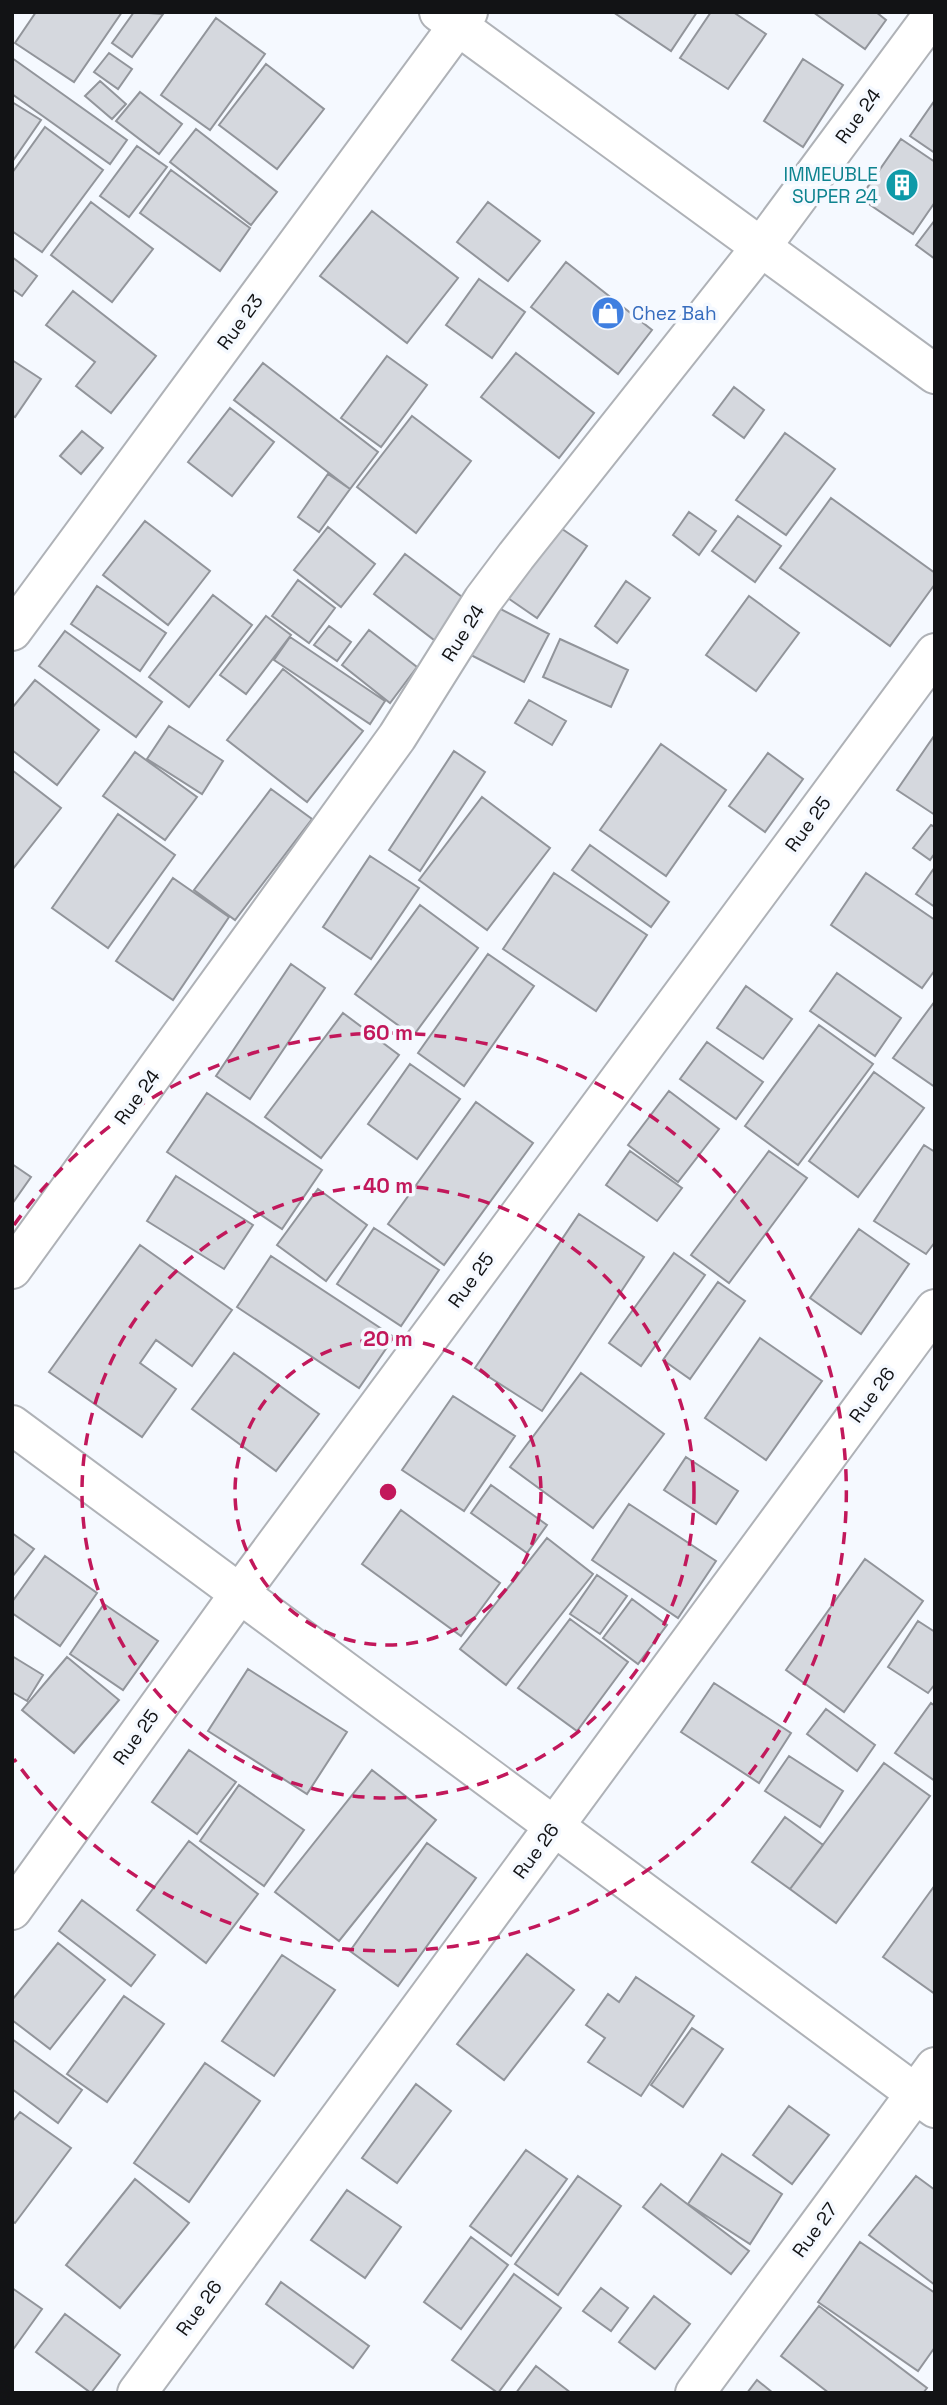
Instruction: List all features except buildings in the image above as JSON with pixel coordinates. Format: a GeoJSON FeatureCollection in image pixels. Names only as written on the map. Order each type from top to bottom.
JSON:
{"type":"FeatureCollection","features":[{"type":"Feature","properties":{"kind":"street","name":"Rue 24"},"geometry":{"type":"LineString","coordinates":[[12,1269],[397,737],[491,589],[585,466],[761,247],[935,12]]}},
{"type":"Feature","properties":{"kind":"street"},"geometry":{"type":"LineString","coordinates":[[455,17],[935,374]]}},
{"type":"Feature","properties":{"kind":"street","name":"Rue 23"},"geometry":{"type":"LineString","coordinates":[[12,631],[455,17]]}},
{"type":"Feature","properties":{"kind":"street","name":"Rue 25"},"geometry":{"type":"LineString","coordinates":[[12,1910],[240,1593],[935,653]]}},
{"type":"Feature","properties":{"kind":"street","name":"Rue 26"},"geometry":{"type":"LineString","coordinates":[[137,2393],[935,1309]]}},
{"type":"Feature","properties":{"kind":"street"},"geometry":{"type":"LineString","coordinates":[[12,1425],[554,1826],[928,2089]]}},
{"type":"Feature","properties":{"kind":"street","name":"Rue 27"},"geometry":{"type":"LineString","coordinates":[[695,2393],[928,2089]]}},
{"type":"Feature","properties":{"kind":"place","name":"IMMEUBLE SUPER 24"},"geometry":{"type":"Point","coordinates":[902,185]}},
{"type":"Feature","properties":{"kind":"place","name":"Chez Bah"},"geometry":{"type":"Point","coordinates":[608,313]}}]}
